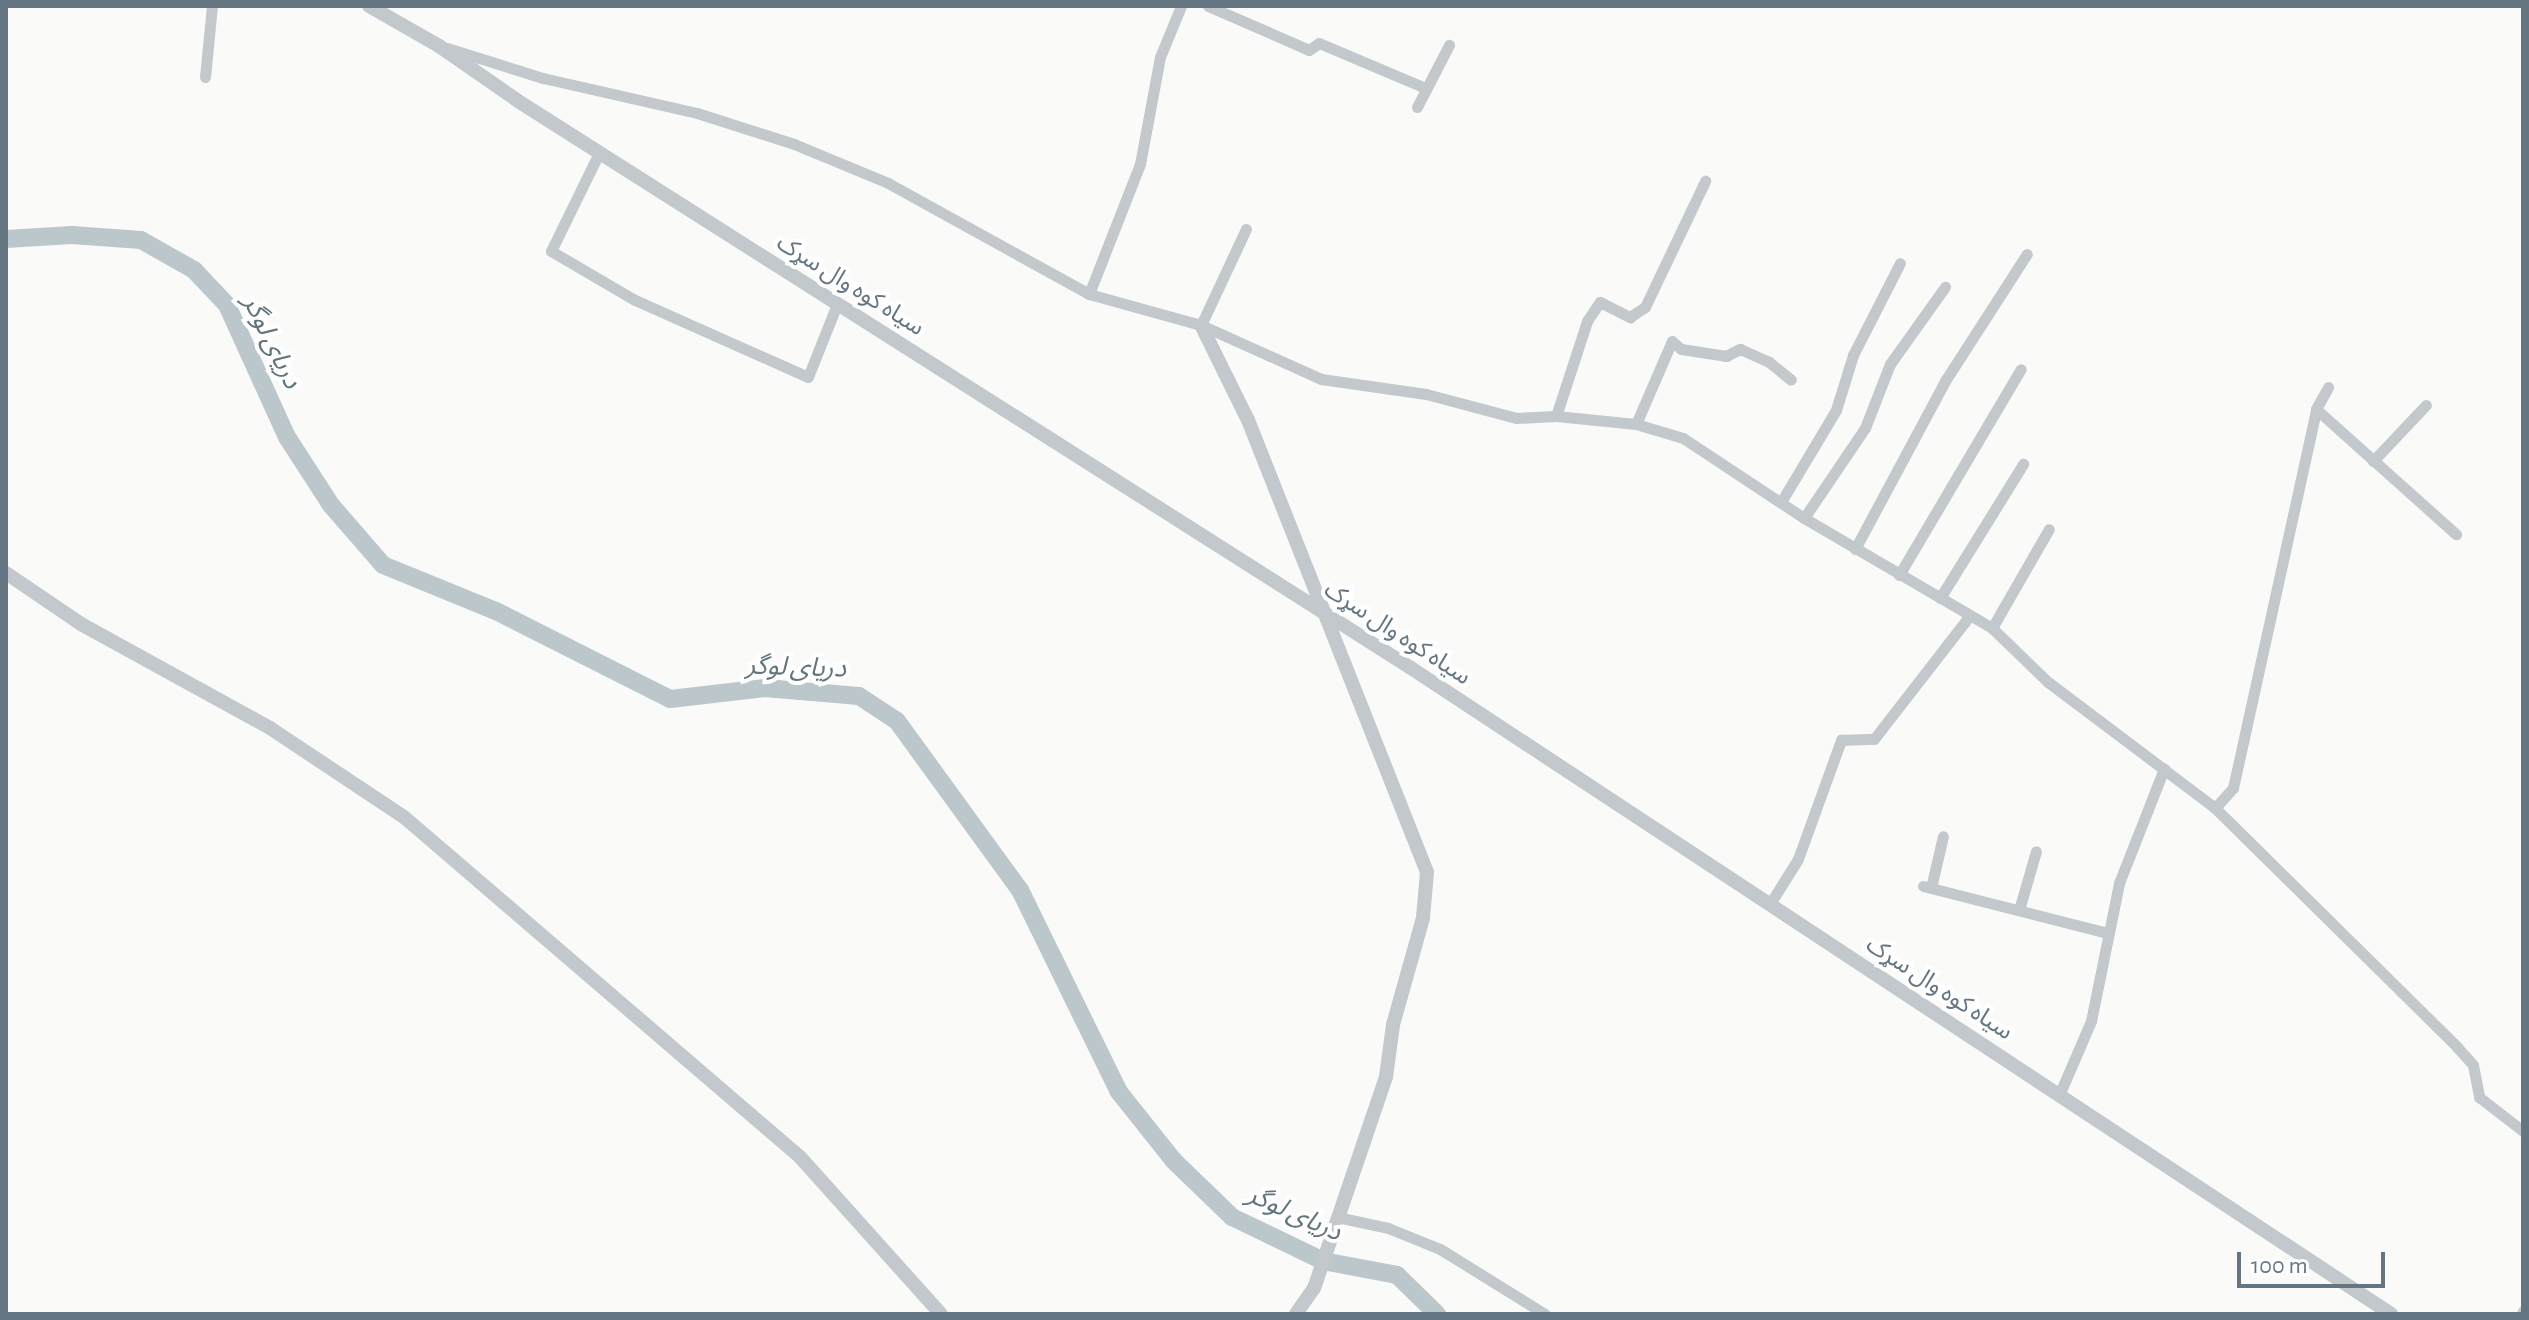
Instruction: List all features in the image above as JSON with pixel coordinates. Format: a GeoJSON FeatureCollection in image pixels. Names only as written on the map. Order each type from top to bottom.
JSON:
{"type":"FeatureCollection","features":[{"type":"Feature","properties":{"kind":"street"},"geometry":{"type":"LineString","coordinates":[[205,77],[212,6]]}},
{"type":"Feature","properties":{"kind":"street","name":"سیاه کوه وال سړک"},"geometry":{"type":"LineString","coordinates":[[369,6],[439,46],[599,153],[1325,613],[2060,1093],[2391,1314]]}},
{"type":"Feature","properties":{"kind":"street"},"geometry":{"type":"LineString","coordinates":[[1089,294],[1140,164],[1160,57],[1181,6]]}},
{"type":"Feature","properties":{"kind":"street"},"geometry":{"type":"LineString","coordinates":[[1208,6],[1309,50],[1319,43],[1423,87]]}},
{"type":"Feature","properties":{"kind":"street"},"geometry":{"type":"LineString","coordinates":[[1417,107],[1423,87],[1449,45]]}},
{"type":"Feature","properties":{"kind":"street"},"geometry":{"type":"LineString","coordinates":[[439,46],[543,78],[697,113],[794,144],[888,183],[1089,294],[1201,325],[1321,379],[1426,394],[1516,418],[1556,416],[1636,424],[1683,438],[1804,518],[1940,598],[1968,618],[1992,628],[2048,682],[2215,808],[2457,1047],[2473,1065],[2479,1097],[2523,1131]]}},
{"type":"Feature","properties":{"kind":"street"},"geometry":{"type":"LineString","coordinates":[[599,153],[551,251],[635,300],[808,377],[837,304]]}},
{"type":"Feature","properties":{"kind":"street"},"geometry":{"type":"LineString","coordinates":[[1556,416],[1587,321],[1600,302],[1630,317],[1645,307],[1705,181]]}},
{"type":"Feature","properties":{"kind":"street"},"geometry":{"type":"LineString","coordinates":[[1201,325],[1246,229]]}},
{"type":"Feature","properties":{"kind":"street"},"geometry":{"type":"LineString","coordinates":[[1855,549],[1945,381],[2027,254]]}},
{"type":"Feature","properties":{"kind":"street"},"geometry":{"type":"LineString","coordinates":[[1781,502],[1836,410],[1853,355],[1900,263]]}},
{"type":"Feature","properties":{"kind":"street"},"geometry":{"type":"LineString","coordinates":[[1804,518],[1865,428],[1890,364],[1945,287]]}},
{"type":"Feature","properties":{"kind":"street"},"geometry":{"type":"LineString","coordinates":[[1201,325],[1248,420],[1427,872],[1423,918],[1393,1025],[1386,1077],[1314,1288],[1296,1314]]}},
{"type":"Feature","properties":{"kind":"street"},"geometry":{"type":"LineString","coordinates":[[1636,424],[1665,345],[1672,341],[1681,349],[1726,356],[1740,349],[1769,362],[1791,380]]}},
{"type":"Feature","properties":{"kind":"street"},"geometry":{"type":"LineString","coordinates":[[1899,575],[2021,369]]}},
{"type":"Feature","properties":{"kind":"street"},"geometry":{"type":"LineString","coordinates":[[2215,808],[2233,788],[2316,409],[2328,387]]}},
{"type":"Feature","properties":{"kind":"street"},"geometry":{"type":"LineString","coordinates":[[2373,461],[2426,405]]}},
{"type":"Feature","properties":{"kind":"street"},"geometry":{"type":"LineString","coordinates":[[2316,409],[2456,534]]}},
{"type":"Feature","properties":{"kind":"street"},"geometry":{"type":"LineString","coordinates":[[1940,598],[2023,464]]}},
{"type":"Feature","properties":{"kind":"street"},"geometry":{"type":"LineString","coordinates":[[1992,628],[2049,529]]}},
{"type":"Feature","properties":{"kind":"street"},"geometry":{"type":"LineString","coordinates":[[6,573],[81,624],[270,728],[404,817],[800,1157],[941,1314]]}},
{"type":"Feature","properties":{"kind":"street"},"geometry":{"type":"LineString","coordinates":[[1770,904],[1798,859],[1841,740],[1874,739],[1968,618]]}},
{"type":"Feature","properties":{"kind":"street"},"geometry":{"type":"LineString","coordinates":[[2060,1093],[2091,1021],[2119,883],[2164,769]]}},
{"type":"Feature","properties":{"kind":"street"},"geometry":{"type":"LineString","coordinates":[[1943,836],[1927,887],[2108,933]]}},
{"type":"Feature","properties":{"kind":"street"},"geometry":{"type":"LineString","coordinates":[[2019,910],[2036,851]]}},
{"type":"Feature","properties":{"kind":"street"},"geometry":{"type":"LineString","coordinates":[[1337,1217],[1388,1228],[1440,1249],[1545,1314]]}},
{"type":"Feature","properties":{"kind":"waterway","name":"دریای لوگر"},"geometry":{"type":"LineString","coordinates":[[6,239],[72,235],[141,240],[194,270],[227,305],[287,437],[331,505],[383,565],[496,611],[670,699],[765,688],[859,696],[897,721],[1020,890],[1119,1092],[1174,1161],[1232,1217],[1323,1261],[1397,1275],[1437,1314]]}}]}
